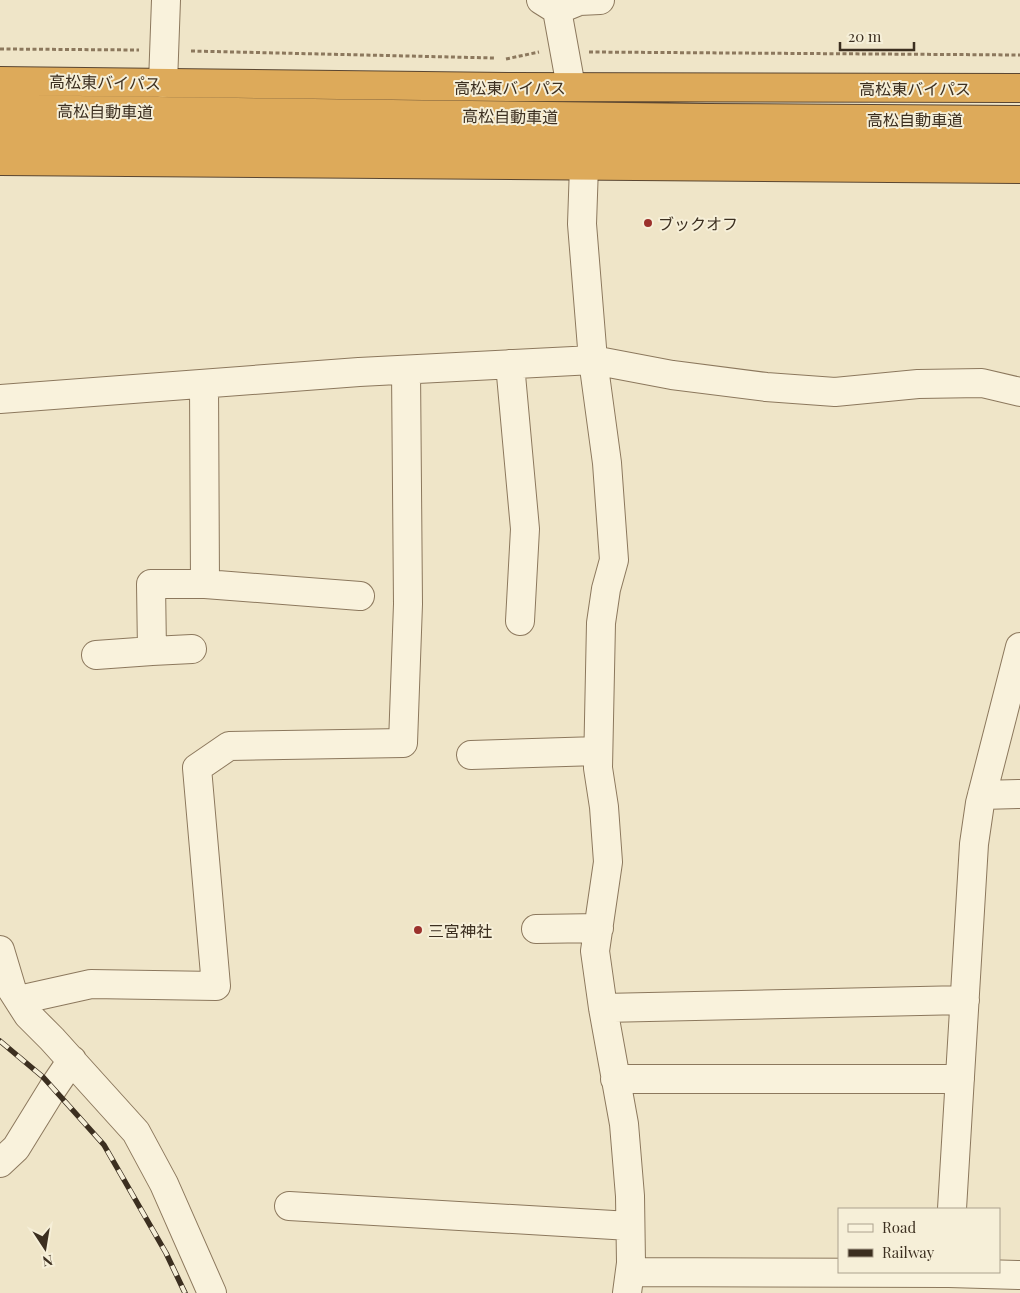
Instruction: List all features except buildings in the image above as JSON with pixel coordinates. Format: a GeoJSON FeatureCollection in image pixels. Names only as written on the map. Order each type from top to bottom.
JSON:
{"type":"FeatureCollection","features":[{"type":"Feature","properties":{"kind":"highway","name":"高松東バイパス"},"geometry":{"type":"LineString","coordinates":[[0,81],[572,87],[1020,88]]}},
{"type":"Feature","properties":{"kind":"highway","name":"高松自動車道"},"geometry":{"type":"LineString","coordinates":[[0,109],[1020,120]]}},
{"type":"Feature","properties":{"kind":"highway","name":"高松自動車道"},"geometry":{"type":"LineString","coordinates":[[0,137],[1020,146]]}},
{"type":"Feature","properties":{"kind":"highway"},"geometry":{"type":"LineString","coordinates":[[0,161],[1020,169]]}},
{"type":"Feature","properties":{"kind":"street"},"geometry":{"type":"LineString","coordinates":[[163,83],[166,0]]}},
{"type":"Feature","properties":{"kind":"street"},"geometry":{"type":"LineString","coordinates":[[572,87],[565,50],[549,5],[600,0]]}},
{"type":"Feature","properties":{"kind":"street"},"geometry":{"type":"LineString","coordinates":[[584,166],[582,224],[593,360],[607,463],[614,560],[600,622],[598,768],[604,808],[608,862],[595,951],[615,1080],[624,1124],[630,1196],[631,1263],[628,1283],[949,1280],[1020,1275]]}},
{"type":"Feature","properties":{"kind":"street"},"geometry":{"type":"LineString","coordinates":[[0,399],[406,370],[593,360],[672,375],[776,388],[835,392],[918,384],[982,384],[1020,392]]}},
{"type":"Feature","properties":{"kind":"street"},"geometry":{"type":"LineString","coordinates":[[510,364],[525,529],[520,621]]}},
{"type":"Feature","properties":{"kind":"street"},"geometry":{"type":"LineString","coordinates":[[19,1000],[91,984],[216,986],[197,768],[229,746],[403,743],[408,604],[406,370]]}},
{"type":"Feature","properties":{"kind":"street"},"geometry":{"type":"LineString","coordinates":[[204,384],[205,584]]}},
{"type":"Feature","properties":{"kind":"street"},"geometry":{"type":"LineString","coordinates":[[152,651],[151,584],[205,584],[360,596]]}},
{"type":"Feature","properties":{"kind":"street"},"geometry":{"type":"LineString","coordinates":[[952,1208],[974,844],[980,803],[1020,647]]}},
{"type":"Feature","properties":{"kind":"street"},"geometry":{"type":"LineString","coordinates":[[96,655],[192,649]]}},
{"type":"Feature","properties":{"kind":"street"},"geometry":{"type":"LineString","coordinates":[[471,755],[598,751]]}},
{"type":"Feature","properties":{"kind":"street"},"geometry":{"type":"LineString","coordinates":[[982,795],[1020,794]]}},
{"type":"Feature","properties":{"kind":"street"},"geometry":{"type":"LineString","coordinates":[[536,929],[598,928]]}},
{"type":"Feature","properties":{"kind":"street"},"geometry":{"type":"LineString","coordinates":[[0,950],[12,990],[28,1015],[72,1060],[136,1132],[164,1184],[212,1293]]}},
{"type":"Feature","properties":{"kind":"street"},"geometry":{"type":"LineString","coordinates":[[603,1008],[965,1000]]}},
{"type":"Feature","properties":{"kind":"street"},"geometry":{"type":"LineString","coordinates":[[0,1163],[16,1148],[72,1060]]}},
{"type":"Feature","properties":{"kind":"street"},"geometry":{"type":"LineString","coordinates":[[615,1080],[960,1079]]}},
{"type":"Feature","properties":{"kind":"street"},"geometry":{"type":"LineString","coordinates":[[289,1206],[630,1226]]}},
{"type":"Feature","properties":{"kind":"street"},"geometry":{"type":"LineString","coordinates":[[949,1280],[1020,1286]]}},
{"type":"Feature","properties":{"kind":"path"},"geometry":{"type":"LineString","coordinates":[[0,49],[508,59],[548,50],[1020,55]]}},
{"type":"Feature","properties":{"kind":"railway"},"geometry":{"type":"LineString","coordinates":[[0,1041],[43,1077],[104,1145],[166,1253],[185,1293]]}},
{"type":"Feature","properties":{"kind":"place","name":"ブックオフ"},"geometry":{"type":"Point","coordinates":[648,223]}},
{"type":"Feature","properties":{"kind":"place","name":"三宮神社"},"geometry":{"type":"Point","coordinates":[418,930]}}]}
